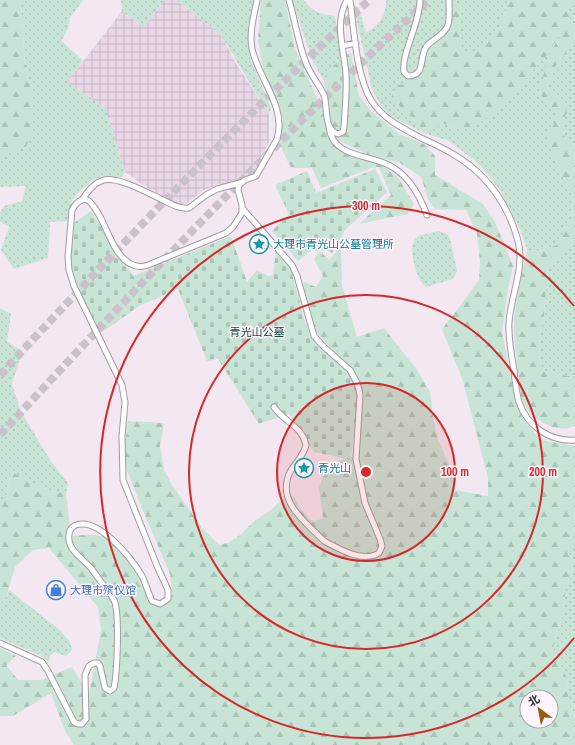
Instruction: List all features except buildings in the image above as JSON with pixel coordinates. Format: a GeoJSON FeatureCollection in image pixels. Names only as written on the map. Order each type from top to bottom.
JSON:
{"type":"FeatureCollection","features":[{"type":"Feature","properties":{"kind":"street"},"geometry":{"type":"LineString","coordinates":[[0,643],[28,654],[42,662],[74,722],[82,724],[86,719],[86,675],[89,666],[94,663],[98,663],[105,688],[110,691],[114,688],[118,620],[114,601],[90,568],[71,546],[69,537],[72,528],[77,525],[84,524],[98,528],[120,547],[130,559],[141,576],[152,601],[160,604],[167,600],[169,596],[168,590],[123,480],[122,436],[125,402],[122,385],[74,286],[69,270],[68,248],[72,210],[95,184],[103,180],[112,179],[123,182],[175,206],[186,208],[217,189],[253,178],[258,173],[277,139],[278,118],[275,104],[252,46],[252,28],[257,0]]}},
{"type":"Feature","properties":{"kind":"street"},"geometry":{"type":"LineString","coordinates":[[289,0],[306,64],[324,95],[330,132],[333,139],[342,150],[379,161],[399,172],[414,188],[427,215]]}},
{"type":"Feature","properties":{"kind":"street"},"geometry":{"type":"LineString","coordinates":[[329,125],[338,134],[342,133],[344,130],[346,75],[340,22],[341,15],[348,0]]}},
{"type":"Feature","properties":{"kind":"street"},"geometry":{"type":"LineString","coordinates":[[348,0],[352,11],[361,72],[366,90],[371,99],[382,113],[401,127],[454,154],[466,162],[486,180],[501,199],[513,226],[521,255],[512,298],[509,324],[511,358],[520,404],[530,421],[543,433],[559,439],[575,440]]}},
{"type":"Feature","properties":{"kind":"street"},"geometry":{"type":"LineString","coordinates":[[420,0],[418,19],[407,50],[403,68],[404,72],[408,76],[413,76],[418,72],[426,47],[446,29],[448,23],[449,0]]}},
{"type":"Feature","properties":{"kind":"street"},"geometry":{"type":"LineString","coordinates":[[342,46],[356,43]]}},
{"type":"Feature","properties":{"kind":"street"},"geometry":{"type":"LineString","coordinates":[[82,200],[88,200],[94,208],[123,258],[129,263],[139,267],[148,265],[226,233],[233,227],[240,217],[242,208],[238,190],[240,183]]}},
{"type":"Feature","properties":{"kind":"street"},"geometry":{"type":"LineString","coordinates":[[242,208],[292,264],[297,276],[314,336],[324,347],[345,365],[357,383],[360,395],[356,459],[365,503],[382,546],[379,553],[370,557],[355,555],[324,541],[293,508],[287,498],[286,484],[289,474],[303,454],[306,445],[303,436],[294,424],[282,417],[274,407]]}},
{"type":"Feature","properties":{"kind":"shaded area"},"geometry":{"type":"Polygon","coordinates":[[[164,0],[176,0],[220,34],[237,65],[269,114],[269,142],[254,173],[235,183],[221,184],[204,190],[187,203],[182,204],[175,203],[157,195],[125,172],[105,108],[67,82],[122,11],[144,27],[164,0]]]}},
{"type":"Feature","properties":{"kind":"green space"},"geometry":{"type":"Polygon","coordinates":[[[0,0],[21,0],[25,69],[33,89],[33,130],[25,148],[0,156],[0,0]]]}},
{"type":"Feature","properties":{"kind":"green space"},"geometry":{"type":"Polygon","coordinates":[[[21,0],[83,0],[70,18],[68,29],[61,41],[83,60],[67,82],[105,108],[125,172],[122,177],[102,176],[81,190],[72,200],[67,221],[50,222],[48,258],[14,269],[1,250],[9,227],[0,222],[0,213],[4,206],[22,201],[26,186],[0,187],[0,156],[25,148],[33,89],[25,69],[21,0]]]}},
{"type":"Feature","properties":{"kind":"green space"},"geometry":{"type":"Polygon","coordinates":[[[121,0],[164,0],[144,27],[122,11],[121,0]]]}},
{"type":"Feature","properties":{"kind":"green space"},"geometry":{"type":"Polygon","coordinates":[[[176,0],[254,0],[248,25],[250,58],[271,108],[269,114],[220,34],[176,0]]]}},
{"type":"Feature","properties":{"kind":"green space"},"geometry":{"type":"Polygon","coordinates":[[[261,0],[285,0],[295,48],[318,101],[330,105],[323,79],[342,56],[351,53],[359,96],[371,111],[399,134],[424,144],[435,156],[435,175],[483,204],[495,222],[513,266],[508,288],[502,332],[513,388],[523,419],[541,440],[575,446],[575,548],[573,545],[568,548],[573,571],[566,588],[562,616],[553,648],[566,676],[570,707],[575,719],[575,745],[74,745],[65,731],[51,693],[13,716],[0,716],[0,648],[16,656],[6,665],[18,680],[41,680],[72,667],[89,695],[101,630],[98,607],[49,548],[33,550],[15,567],[6,598],[0,603],[0,509],[6,499],[11,471],[37,485],[66,494],[69,518],[68,537],[94,535],[111,541],[126,556],[144,585],[152,603],[169,600],[172,595],[172,588],[170,574],[127,470],[125,445],[128,421],[164,423],[160,446],[164,470],[172,485],[202,528],[219,545],[228,543],[240,535],[253,522],[272,509],[287,495],[294,497],[302,511],[313,522],[323,518],[319,488],[322,478],[338,461],[360,454],[360,430],[357,384],[346,365],[312,327],[303,295],[304,282],[316,287],[323,276],[314,259],[320,251],[329,260],[341,247],[342,286],[357,337],[384,328],[417,370],[430,392],[437,436],[452,473],[455,490],[488,496],[488,478],[463,381],[442,329],[479,280],[480,262],[477,234],[466,210],[435,209],[429,201],[421,177],[400,163],[367,154],[340,141],[341,152],[380,164],[398,177],[414,204],[408,214],[359,224],[391,195],[379,167],[371,168],[321,188],[312,168],[291,168],[279,143],[283,117],[264,73],[258,41],[261,0]]]}},
{"type":"Feature","properties":{"kind":"green space"},"geometry":{"type":"Polygon","coordinates":[[[292,0],[304,0],[317,12],[335,16],[342,56],[323,79],[313,62],[292,0]]]}},
{"type":"Feature","properties":{"kind":"green space"},"geometry":{"type":"Polygon","coordinates":[[[386,0],[509,0],[502,21],[492,37],[483,45],[463,58],[459,24],[463,1],[452,7],[449,29],[422,55],[408,83],[410,116],[424,133],[393,117],[383,109],[372,89],[353,4],[359,8],[366,33],[381,20],[385,11],[386,0]]]}},
{"type":"Feature","properties":{"kind":"green space"},"geometry":{"type":"Polygon","coordinates":[[[463,0],[459,24],[463,57],[487,41],[495,32],[502,21],[509,0],[571,0],[568,14],[575,29],[575,42],[556,65],[547,89],[555,95],[567,111],[563,127],[565,137],[570,146],[575,150],[575,237],[548,266],[544,315],[538,350],[543,371],[567,376],[575,375],[575,426],[570,428],[557,428],[540,421],[530,413],[526,407],[520,390],[514,329],[516,304],[527,250],[538,251],[557,245],[571,220],[574,200],[551,150],[548,136],[558,116],[540,93],[547,59],[562,32],[543,60],[496,111],[476,126],[461,129],[441,123],[439,126],[424,133],[410,116],[391,98],[396,86],[408,83],[422,55],[449,29],[452,7],[463,0]]]}},
{"type":"Feature","properties":{"kind":"green space"},"geometry":{"type":"Polygon","coordinates":[[[571,0],[575,0],[575,29],[568,14],[571,0]]]}},
{"type":"Feature","properties":{"kind":"green space"},"geometry":{"type":"Polygon","coordinates":[[[565,27],[540,93],[558,116],[551,150],[574,200],[571,220],[557,245],[537,251],[527,250],[522,234],[500,190],[490,177],[474,160],[449,141],[424,133],[441,123],[461,129],[565,27]]]}},
{"type":"Feature","properties":{"kind":"green space"},"geometry":{"type":"Polygon","coordinates":[[[575,42],[575,150],[567,144],[547,89],[556,65],[575,42]]]}},
{"type":"Feature","properties":{"kind":"green space"},"geometry":{"type":"Polygon","coordinates":[[[375,169],[387,192],[345,230],[332,253],[318,245],[298,261],[272,231],[289,214],[275,185],[307,171],[316,193],[375,169]]]}},
{"type":"Feature","properties":{"kind":"green space","name":"青光山公墓"},"geometry":{"type":"Polygon","coordinates":[[[91,211],[133,276],[231,236],[247,282],[257,270],[268,276],[273,275],[276,251],[290,266],[305,322],[310,334],[340,360],[354,382],[358,400],[351,460],[314,452],[289,414],[259,424],[218,359],[207,361],[178,289],[139,306],[101,333],[82,296],[70,263],[74,223],[91,211]]]}},
{"type":"Feature","properties":{"kind":"green space"},"geometry":{"type":"Polygon","coordinates":[[[438,231],[447,234],[450,238],[457,271],[453,279],[426,287],[420,280],[416,270],[412,254],[412,246],[414,240],[418,236],[438,231]]]}},
{"type":"Feature","properties":{"kind":"green space"},"geometry":{"type":"Polygon","coordinates":[[[575,237],[575,375],[567,376],[543,371],[538,350],[544,315],[548,266],[575,237]]]}},
{"type":"Feature","properties":{"kind":"green space"},"geometry":{"type":"Polygon","coordinates":[[[0,308],[11,314],[7,342],[22,351],[12,384],[21,412],[52,463],[68,483],[66,494],[37,485],[11,471],[6,499],[0,509],[0,308]]]}},
{"type":"Feature","properties":{"kind":"green space"},"geometry":{"type":"Polygon","coordinates":[[[573,545],[575,548],[575,719],[570,707],[566,676],[553,648],[562,616],[566,588],[573,571],[568,548],[573,545]]]}},
{"type":"Feature","properties":{"kind":"green space"},"geometry":{"type":"Polygon","coordinates":[[[9,590],[61,631],[69,641],[72,648],[66,656],[54,652],[50,656],[48,663],[42,656],[0,638],[0,603],[6,598],[9,590]]]}},
{"type":"Feature","properties":{"kind":"tunnel"},"geometry":{"type":"LineString","coordinates":[[0,375],[227,137],[369,0]]}},
{"type":"Feature","properties":{"kind":"tunnel"},"geometry":{"type":"LineString","coordinates":[[0,435],[104,323],[264,158],[429,0]]}},
{"type":"Feature","properties":{"kind":"place","name":"大理市青光山公墓管理所"},"geometry":{"type":"Point","coordinates":[259,244]}},
{"type":"Feature","properties":{"kind":"place","name":"青光山"},"geometry":{"type":"Point","coordinates":[304,468]}},
{"type":"Feature","properties":{"kind":"place","name":"大理市殡仪馆"},"geometry":{"type":"Point","coordinates":[56,590]}}]}
